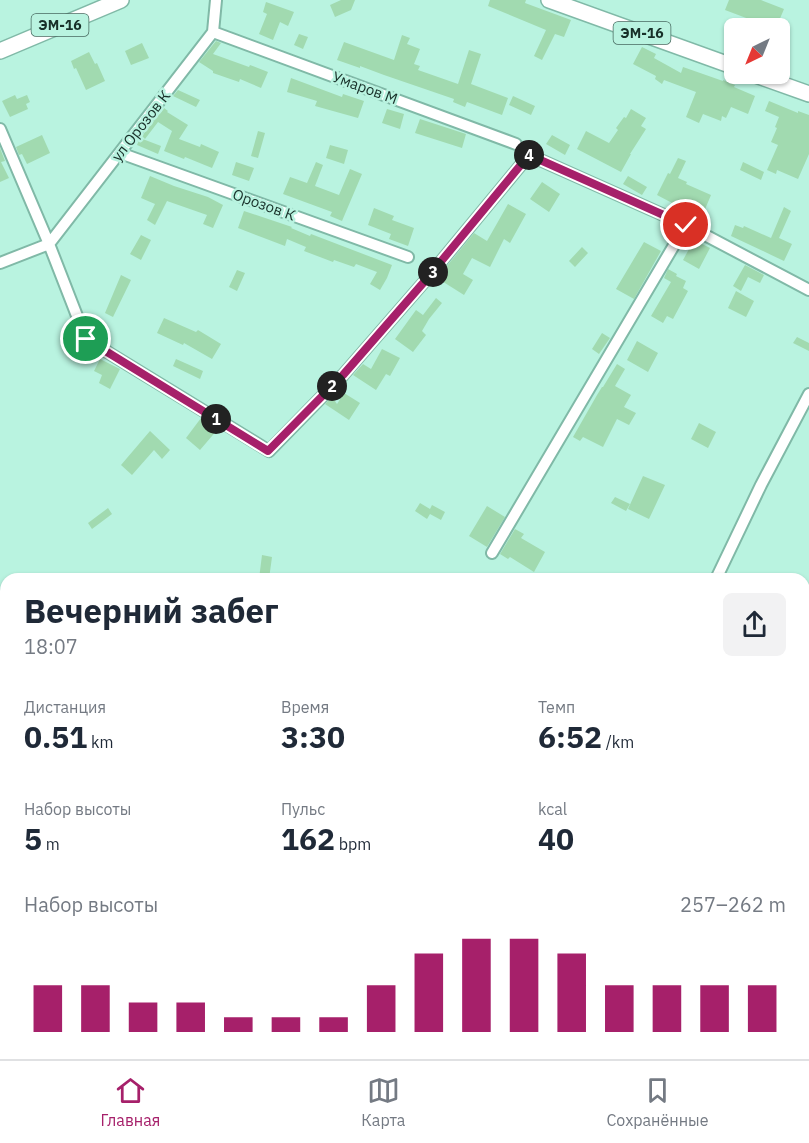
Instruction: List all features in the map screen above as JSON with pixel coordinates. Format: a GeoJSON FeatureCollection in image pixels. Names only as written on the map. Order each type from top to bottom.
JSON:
{"type":"FeatureCollection","features":[{"type":"Feature","properties":{"kind":"highway","name":"ЭМ-16"},"geometry":{"type":"LineString","coordinates":[[0,51],[121,0]]}},
{"type":"Feature","properties":{"kind":"highway","name":"ЭМ-16"},"geometry":{"type":"LineString","coordinates":[[549,0],[724,63]]}},
{"type":"Feature","properties":{"kind":"highway"},"geometry":{"type":"LineString","coordinates":[[781,84],[809,94]]}},
{"type":"Feature","properties":{"kind":"street"},"geometry":{"type":"LineString","coordinates":[[213,32],[216,0]]}},
{"type":"Feature","properties":{"kind":"street","name":"Умаров М"},"geometry":{"type":"LineString","coordinates":[[213,32],[516,144]]}},
{"type":"Feature","properties":{"kind":"street","name":"ул Орозов К"},"geometry":{"type":"LineString","coordinates":[[48,244],[213,32]]}},
{"type":"Feature","properties":{"kind":"street"},"geometry":{"type":"LineString","coordinates":[[0,129],[86,339],[268,451],[343,375],[424,282],[529,155],[686,225],[809,290]]}},
{"type":"Feature","properties":{"kind":"street","name":"Орозов К"},"geometry":{"type":"LineString","coordinates":[[120,153],[408,257]]}},
{"type":"Feature","properties":{"kind":"street"},"geometry":{"type":"LineString","coordinates":[[492,554],[686,225]]}},
{"type":"Feature","properties":{"kind":"street"},"geometry":{"type":"LineString","coordinates":[[0,263],[48,244]]}},
{"type":"Feature","properties":{"kind":"street"},"geometry":{"type":"LineString","coordinates":[[719,573],[809,394]]}},
{"type":"Feature","properties":{"kind":"building"},"geometry":{"type":"Polygon","coordinates":[[[341,0],[355,0],[351,10],[335,17],[330,5],[341,0]]]}},
{"type":"Feature","properties":{"kind":"building"},"geometry":{"type":"Polygon","coordinates":[[[490,0],[526,0],[525,3],[571,20],[564,37],[555,34],[542,60],[534,56],[546,30],[488,6],[490,0]]]}},
{"type":"Feature","properties":{"kind":"building"},"geometry":{"type":"Polygon","coordinates":[[[729,0],[761,0],[784,9],[780,18],[746,18],[725,10],[729,0]]]}},
{"type":"Feature","properties":{"kind":"building"},"geometry":{"type":"Polygon","coordinates":[[[266,2],[294,12],[288,26],[280,22],[273,40],[259,34],[267,14],[263,12],[266,2]]]}},
{"type":"Feature","properties":{"kind":"building"},"geometry":{"type":"Polygon","coordinates":[[[299,34],[308,37],[303,49],[294,45],[299,34]]]}},
{"type":"Feature","properties":{"kind":"building"},"geometry":{"type":"Polygon","coordinates":[[[402,35],[410,38],[407,44],[420,49],[414,64],[420,66],[418,70],[458,84],[469,50],[481,54],[471,84],[508,98],[502,115],[467,102],[465,107],[453,102],[454,99],[337,60],[344,42],[394,60],[402,35]]]}},
{"type":"Feature","properties":{"kind":"building"},"geometry":{"type":"Polygon","coordinates":[[[216,41],[221,43],[213,54],[268,72],[261,88],[240,79],[239,82],[213,73],[199,62],[216,41]]]}},
{"type":"Feature","properties":{"kind":"building"},"geometry":{"type":"Polygon","coordinates":[[[142,43],[149,58],[131,65],[125,51],[142,43]]]}},
{"type":"Feature","properties":{"kind":"building"},"geometry":{"type":"Polygon","coordinates":[[[642,47],[656,54],[654,58],[681,73],[683,67],[723,80],[724,84],[733,84],[734,87],[755,96],[748,114],[731,107],[726,118],[722,116],[721,121],[703,114],[699,123],[686,117],[696,92],[664,80],[662,84],[655,79],[656,76],[633,64],[642,47]]]}},
{"type":"Feature","properties":{"kind":"building"},"geometry":{"type":"Polygon","coordinates":[[[89,52],[105,81],[86,90],[71,61],[89,52]]]}},
{"type":"Feature","properties":{"kind":"building"},"geometry":{"type":"Polygon","coordinates":[[[291,78],[342,97],[343,94],[364,101],[358,118],[315,106],[317,101],[287,92],[291,78]]]}},
{"type":"Feature","properties":{"kind":"building"},"geometry":{"type":"Polygon","coordinates":[[[178,90],[200,100],[196,107],[173,96],[178,90]]]}},
{"type":"Feature","properties":{"kind":"building"},"geometry":{"type":"Polygon","coordinates":[[[15,95],[17,99],[27,95],[30,102],[26,104],[28,109],[10,117],[2,101],[15,95]]]}},
{"type":"Feature","properties":{"kind":"building"},"geometry":{"type":"Polygon","coordinates":[[[513,96],[535,106],[531,115],[509,105],[513,96]]]}},
{"type":"Feature","properties":{"kind":"building"},"geometry":{"type":"Polygon","coordinates":[[[769,101],[809,115],[809,154],[798,179],[777,170],[776,174],[767,170],[778,145],[771,142],[779,117],[765,111],[769,101]]]}},
{"type":"Feature","properties":{"kind":"building"},"geometry":{"type":"Polygon","coordinates":[[[164,108],[188,125],[179,139],[200,147],[201,144],[219,152],[212,168],[164,151],[172,131],[158,122],[145,139],[142,136],[164,108]]]}},
{"type":"Feature","properties":{"kind":"building"},"geometry":{"type":"Polygon","coordinates":[[[387,109],[404,114],[400,129],[382,123],[387,109]]]}},
{"type":"Feature","properties":{"kind":"building"},"geometry":{"type":"Polygon","coordinates":[[[631,109],[646,118],[641,126],[646,129],[621,172],[577,149],[586,131],[609,143],[618,130],[616,128],[631,109]]]}},
{"type":"Feature","properties":{"kind":"building"},"geometry":{"type":"Polygon","coordinates":[[[420,119],[466,134],[462,148],[415,133],[420,119]]]}},
{"type":"Feature","properties":{"kind":"building"},"geometry":{"type":"Polygon","coordinates":[[[258,131],[265,133],[258,158],[251,156],[258,131]]]}},
{"type":"Feature","properties":{"kind":"building"},"geometry":{"type":"Polygon","coordinates":[[[42,135],[50,153],[27,164],[22,154],[19,155],[16,147],[42,135]]]}},
{"type":"Feature","properties":{"kind":"building"},"geometry":{"type":"Polygon","coordinates":[[[552,135],[570,145],[565,155],[546,144],[552,135]]]}},
{"type":"Feature","properties":{"kind":"building"},"geometry":{"type":"Polygon","coordinates":[[[140,138],[161,146],[158,154],[137,145],[140,138]]]}},
{"type":"Feature","properties":{"kind":"building"},"geometry":{"type":"Polygon","coordinates":[[[330,145],[348,150],[344,164],[326,158],[330,145]]]}},
{"type":"Feature","properties":{"kind":"building"},"geometry":{"type":"Polygon","coordinates":[[[0,148],[5,161],[1,162],[9,178],[0,182],[0,148]]]}},
{"type":"Feature","properties":{"kind":"building"},"geometry":{"type":"Polygon","coordinates":[[[678,158],[686,161],[678,178],[711,195],[703,214],[677,203],[676,205],[657,195],[678,158]]]}},
{"type":"Feature","properties":{"kind":"building"},"geometry":{"type":"Polygon","coordinates":[[[236,162],[254,168],[249,181],[232,175],[236,162]]]}},
{"type":"Feature","properties":{"kind":"building"},"geometry":{"type":"Polygon","coordinates":[[[316,162],[323,165],[315,186],[339,195],[350,169],[362,174],[342,221],[330,216],[332,212],[283,194],[290,177],[307,183],[316,162]]]}},
{"type":"Feature","properties":{"kind":"building"},"geometry":{"type":"Polygon","coordinates":[[[743,162],[764,172],[761,180],[740,170],[743,162]]]}},
{"type":"Feature","properties":{"kind":"building"},"geometry":{"type":"Polygon","coordinates":[[[150,176],[208,197],[223,205],[213,228],[203,224],[207,215],[167,201],[155,225],[147,220],[155,204],[141,198],[150,176]]]}},
{"type":"Feature","properties":{"kind":"building"},"geometry":{"type":"Polygon","coordinates":[[[628,176],[647,187],[642,195],[623,184],[628,176]]]}},
{"type":"Feature","properties":{"kind":"building"},"geometry":{"type":"Polygon","coordinates":[[[542,182],[560,194],[549,212],[530,199],[542,182]]]}},
{"type":"Feature","properties":{"kind":"building"},"geometry":{"type":"Polygon","coordinates":[[[508,204],[526,214],[510,243],[504,239],[490,267],[472,258],[463,274],[473,280],[464,295],[437,278],[474,233],[487,241],[508,204]]]}},
{"type":"Feature","properties":{"kind":"building"},"geometry":{"type":"Polygon","coordinates":[[[784,207],[791,211],[779,238],[792,244],[784,261],[731,236],[735,225],[743,228],[744,226],[771,238],[784,207]]]}},
{"type":"Feature","properties":{"kind":"building"},"geometry":{"type":"Polygon","coordinates":[[[374,208],[394,216],[392,220],[414,228],[408,246],[389,239],[391,234],[368,225],[374,208]]]}},
{"type":"Feature","properties":{"kind":"building"},"geometry":{"type":"Polygon","coordinates":[[[244,211],[392,265],[387,278],[380,290],[370,284],[377,272],[356,264],[354,267],[334,260],[333,262],[304,251],[306,247],[287,239],[285,246],[238,228],[244,211]]]}},
{"type":"Feature","properties":{"kind":"building"},"geometry":{"type":"Polygon","coordinates":[[[141,235],[151,240],[141,260],[130,254],[141,235]]]}},
{"type":"Feature","properties":{"kind":"building"},"geometry":{"type":"Polygon","coordinates":[[[694,240],[710,248],[699,269],[683,260],[694,240]]]}},
{"type":"Feature","properties":{"kind":"building"},"geometry":{"type":"Polygon","coordinates":[[[644,242],[661,251],[634,299],[616,289],[644,242]]]}},
{"type":"Feature","properties":{"kind":"building"},"geometry":{"type":"Polygon","coordinates":[[[582,247],[588,253],[575,267],[569,261],[582,247]]]}},
{"type":"Feature","properties":{"kind":"building"},"geometry":{"type":"Polygon","coordinates":[[[745,265],[764,275],[760,283],[748,277],[741,291],[733,286],[745,265]]]}},
{"type":"Feature","properties":{"kind":"building"},"geometry":{"type":"Polygon","coordinates":[[[668,269],[686,281],[683,288],[688,291],[673,319],[667,316],[663,323],[651,316],[671,282],[664,278],[668,269]]]}},
{"type":"Feature","properties":{"kind":"building"},"geometry":{"type":"Polygon","coordinates":[[[237,270],[245,273],[237,291],[229,287],[237,270]]]}},
{"type":"Feature","properties":{"kind":"building"},"geometry":{"type":"Polygon","coordinates":[[[121,275],[131,280],[113,317],[105,313],[121,275]]]}},
{"type":"Feature","properties":{"kind":"building"},"geometry":{"type":"Polygon","coordinates":[[[736,291],[754,301],[746,317],[728,308],[736,291]]]}},
{"type":"Feature","properties":{"kind":"building"},"geometry":{"type":"Polygon","coordinates":[[[436,298],[442,303],[429,319],[422,331],[426,335],[413,352],[395,339],[416,310],[423,315],[436,298]]]}},
{"type":"Feature","properties":{"kind":"building"},"geometry":{"type":"Polygon","coordinates":[[[164,318],[196,332],[198,330],[221,344],[212,359],[184,343],[183,345],[157,333],[164,318]]]}},
{"type":"Feature","properties":{"kind":"building"},"geometry":{"type":"Polygon","coordinates":[[[602,333],[610,338],[599,354],[592,349],[602,333]]]}},
{"type":"Feature","properties":{"kind":"building"},"geometry":{"type":"Polygon","coordinates":[[[797,337],[809,343],[809,351],[793,343],[797,337]]]}},
{"type":"Feature","properties":{"kind":"building"},"geometry":{"type":"Polygon","coordinates":[[[637,341],[658,353],[648,372],[627,360],[637,341]]]}},
{"type":"Feature","properties":{"kind":"building"},"geometry":{"type":"Polygon","coordinates":[[[382,349],[400,358],[390,376],[386,374],[376,390],[353,375],[363,364],[371,369],[382,349]]]}},
{"type":"Feature","properties":{"kind":"building"},"geometry":{"type":"Polygon","coordinates":[[[100,359],[120,369],[110,389],[99,383],[102,375],[94,371],[100,359]]]}},
{"type":"Feature","properties":{"kind":"building"},"geometry":{"type":"Polygon","coordinates":[[[176,359],[203,371],[200,379],[173,366],[176,359]]]}},
{"type":"Feature","properties":{"kind":"building"},"geometry":{"type":"Polygon","coordinates":[[[617,364],[625,369],[615,386],[631,395],[624,407],[636,413],[629,425],[617,419],[603,447],[583,437],[580,441],[573,437],[617,364]]]}},
{"type":"Feature","properties":{"kind":"building"},"geometry":{"type":"Polygon","coordinates":[[[344,393],[360,403],[349,420],[325,404],[332,397],[337,404],[344,393]]]}},
{"type":"Feature","properties":{"kind":"building"},"geometry":{"type":"Polygon","coordinates":[[[201,418],[218,429],[200,450],[186,438],[201,418]]]}},
{"type":"Feature","properties":{"kind":"building"},"geometry":{"type":"Polygon","coordinates":[[[699,423],[716,432],[708,448],[691,439],[699,423]]]}},
{"type":"Feature","properties":{"kind":"building"},"geometry":{"type":"Polygon","coordinates":[[[150,431],[170,450],[162,459],[154,450],[132,475],[121,465],[150,431]]]}},
{"type":"Feature","properties":{"kind":"building"},"geometry":{"type":"Polygon","coordinates":[[[643,476],[665,485],[649,519],[628,509],[643,476]]]}},
{"type":"Feature","properties":{"kind":"building"},"geometry":{"type":"Polygon","coordinates":[[[615,497],[630,504],[626,511],[611,503],[615,497]]]}},
{"type":"Feature","properties":{"kind":"building"},"geometry":{"type":"Polygon","coordinates":[[[420,503],[430,509],[432,505],[445,512],[441,520],[430,514],[427,519],[415,511],[420,503]]]}},
{"type":"Feature","properties":{"kind":"building"},"geometry":{"type":"Polygon","coordinates":[[[487,506],[505,517],[487,547],[469,536],[487,506]]]}},
{"type":"Feature","properties":{"kind":"building"},"geometry":{"type":"Polygon","coordinates":[[[108,508],[112,514],[92,529],[88,523],[108,508]]]}},
{"type":"Feature","properties":{"kind":"building"},"geometry":{"type":"Polygon","coordinates":[[[515,529],[524,534],[521,538],[545,552],[534,572],[510,557],[508,559],[500,554],[515,529]]]}},
{"type":"Feature","properties":{"kind":"building"},"geometry":{"type":"Polygon","coordinates":[[[262,555],[272,557],[270,573],[260,573],[262,555]]]}},
{"type":"Feature","properties":{"kind":"route"},"geometry":{"type":"LineString","coordinates":[[86,339],[268,451],[343,375],[424,282],[529,155],[686,225]]}}]}
